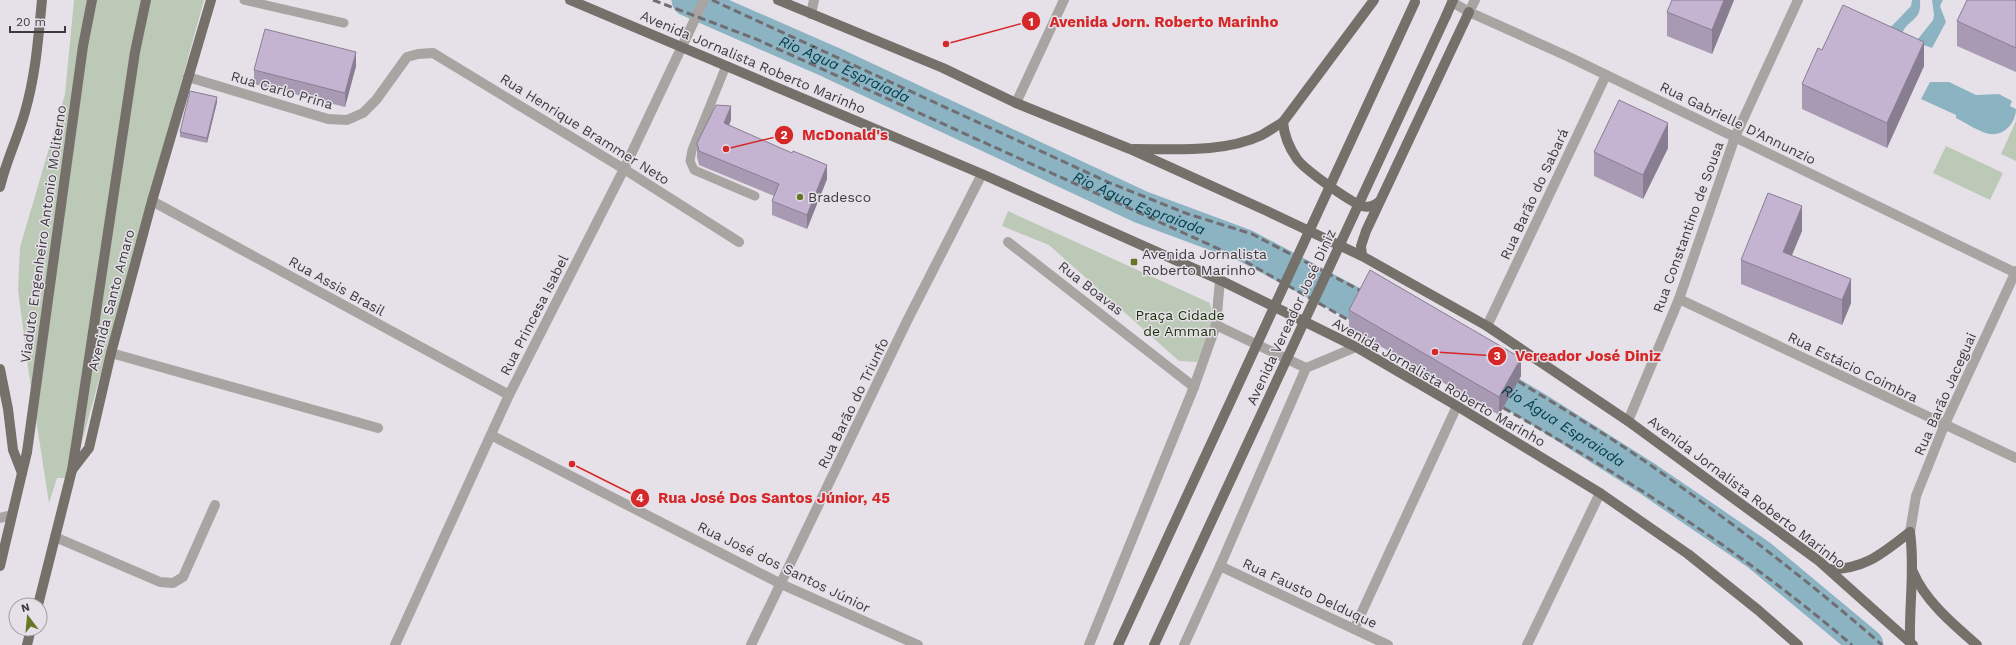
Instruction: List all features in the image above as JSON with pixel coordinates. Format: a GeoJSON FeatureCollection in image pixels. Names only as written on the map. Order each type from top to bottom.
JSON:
{"type":"FeatureCollection","features":[{"type":"Feature","properties":{"kind":"main road"},"geometry":{"type":"LineString","coordinates":[[0,185],[25,113],[34,78],[38,56],[42,0]]}},
{"type":"Feature","properties":{"kind":"main road","name":"Viaduto Engenheiro Antonio Moliterno"},"geometry":{"type":"LineString","coordinates":[[22,473],[27,452],[83,46],[92,0]]}},
{"type":"Feature","properties":{"kind":"main road"},"geometry":{"type":"LineString","coordinates":[[72,470],[132,75],[146,0]]}},
{"type":"Feature","properties":{"kind":"main road","name":"Avenida Santo Amaro"},"geometry":{"type":"LineString","coordinates":[[40,597],[72,470],[89,448],[111,353],[152,201],[211,0]]}},
{"type":"Feature","properties":{"kind":"main road","name":"Avenida Jornalista Roberto Marinho"},"geometry":{"type":"LineString","coordinates":[[570,0],[682,44],[726,66],[982,174],[1220,280],[1356,347],[1457,406],[1600,493],[1688,554],[1758,610],[1798,645]]}},
{"type":"Feature","properties":{"kind":"main road","name":"Avenida Jornalista Roberto Marinho"},"geometry":{"type":"LineString","coordinates":[[778,0],[943,68],[1016,103],[1130,149],[1267,210],[1362,256],[1486,326],[1628,421],[1829,569],[1912,644]]}},
{"type":"Feature","properties":{"kind":"main road"},"geometry":{"type":"LineString","coordinates":[[1130,149],[1218,146],[1243,142],[1262,135],[1283,122],[1295,109],[1374,0]]}},
{"type":"Feature","properties":{"kind":"main road","name":"Avenida Vereador José Diniz"},"geometry":{"type":"LineString","coordinates":[[1118,645],[1415,1]]}},
{"type":"Feature","properties":{"kind":"main road","name":"Avenida Vereador José Diniz"},"geometry":{"type":"LineString","coordinates":[[1154,645],[1446,16],[1450,1]]}},
{"type":"Feature","properties":{"kind":"main road"},"geometry":{"type":"LineString","coordinates":[[1362,256],[1361,246],[1366,231],[1469,12]]}},
{"type":"Feature","properties":{"kind":"main road"},"geometry":{"type":"LineString","coordinates":[[1283,122],[1287,138],[1297,160],[1313,174],[1362,206],[1371,206],[1379,202]]}},
{"type":"Feature","properties":{"kind":"main road"},"geometry":{"type":"LineString","coordinates":[[0,369],[8,409],[13,450],[22,473],[12,515],[2,544],[0,566]]}},
{"type":"Feature","properties":{"kind":"main road"},"geometry":{"type":"LineString","coordinates":[[1829,569],[1848,568],[1872,561],[1910,532]]}},
{"type":"Feature","properties":{"kind":"main road"},"geometry":{"type":"LineString","coordinates":[[1910,532],[1913,571],[1910,616],[1912,644]]}},
{"type":"Feature","properties":{"kind":"main road"},"geometry":{"type":"LineString","coordinates":[[1913,571],[1923,590],[1956,626],[1977,645]]}},
{"type":"Feature","properties":{"kind":"street","name":"Rua Princesa Isabel"},"geometry":{"type":"LineString","coordinates":[[396,645],[509,395],[624,169],[704,0]]}},
{"type":"Feature","properties":{"kind":"street"},"geometry":{"type":"LineString","coordinates":[[811,14],[814,0]]}},
{"type":"Feature","properties":{"kind":"street"},"geometry":{"type":"LineString","coordinates":[[1016,103],[1064,0]]}},
{"type":"Feature","properties":{"kind":"street"},"geometry":{"type":"LineString","coordinates":[[1469,12],[1475,0]]}},
{"type":"Feature","properties":{"kind":"street","name":"Rua Constantino de Sousa"},"geometry":{"type":"LineString","coordinates":[[1628,421],[1678,299],[1735,137],[1798,0]]}},
{"type":"Feature","properties":{"kind":"street","name":"Rua Gabrielle D'Annunzio"},"geometry":{"type":"LineString","coordinates":[[1450,1],[1469,12],[1606,75],[2016,272]]}},
{"type":"Feature","properties":{"kind":"street","name":"Rua Henrique Brammer Neto"},"geometry":{"type":"LineString","coordinates":[[412,55],[432,53],[440,57],[624,169],[739,242]]}},
{"type":"Feature","properties":{"kind":"street","name":"Rua Carlo Prina"},"geometry":{"type":"LineString","coordinates":[[188,77],[328,120],[347,120],[363,113],[376,100],[403,61],[412,55]]}},
{"type":"Feature","properties":{"kind":"street","name":"Rua Barão do Sabará"},"geometry":{"type":"LineString","coordinates":[[1486,326],[1606,75]]}},
{"type":"Feature","properties":{"kind":"street","name":"Rua Barão do Triunfo"},"geometry":{"type":"LineString","coordinates":[[751,645],[907,321],[982,174]]}},
{"type":"Feature","properties":{"kind":"street","name":"Rua Assis Brasil"},"geometry":{"type":"LineString","coordinates":[[152,201],[509,395]]}},
{"type":"Feature","properties":{"kind":"street","name":"Rua Boavas"},"geometry":{"type":"LineString","coordinates":[[1008,242],[1194,387]]}},
{"type":"Feature","properties":{"kind":"street","name":"Rua Barão Jaceguai"},"geometry":{"type":"LineString","coordinates":[[1910,532],[1916,496],[1944,426],[2016,272]]}},
{"type":"Feature","properties":{"kind":"street"},"geometry":{"type":"LineString","coordinates":[[1089,645],[1194,387],[1216,325],[1220,280]]}},
{"type":"Feature","properties":{"kind":"street","name":"Rua Estácio Coimbra"},"geometry":{"type":"LineString","coordinates":[[1678,299],[1944,426],[2016,458]]}},
{"type":"Feature","properties":{"kind":"street"},"geometry":{"type":"LineString","coordinates":[[1216,325],[1306,368]]}},
{"type":"Feature","properties":{"kind":"street"},"geometry":{"type":"LineString","coordinates":[[1184,645],[1306,368],[1356,347]]}},
{"type":"Feature","properties":{"kind":"street"},"geometry":{"type":"LineString","coordinates":[[111,353],[378,428]]}},
{"type":"Feature","properties":{"kind":"street"},"geometry":{"type":"LineString","coordinates":[[1354,629],[1457,406]]}},
{"type":"Feature","properties":{"kind":"street","name":"Rua José dos Santos Júnior"},"geometry":{"type":"LineString","coordinates":[[491,435],[781,584],[918,645]]}},
{"type":"Feature","properties":{"kind":"street"},"geometry":{"type":"LineString","coordinates":[[1527,645],[1600,493]]}},
{"type":"Feature","properties":{"kind":"street"},"geometry":{"type":"LineString","coordinates":[[55,537],[160,582],[173,583],[183,577],[216,505]]}},
{"type":"Feature","properties":{"kind":"street"},"geometry":{"type":"LineString","coordinates":[[0,518],[12,515]]}},
{"type":"Feature","properties":{"kind":"street","name":"Rua Fausto Delduque"},"geometry":{"type":"LineString","coordinates":[[1220,566],[1388,645]]}},
{"type":"Feature","properties":{"kind":"lane"},"geometry":{"type":"LineString","coordinates":[[244,0],[344,24]]}},
{"type":"Feature","properties":{"kind":"lane"},"geometry":{"type":"LineString","coordinates":[[726,66],[692,150],[690,162],[694,170],[755,196]]}},
{"type":"Feature","properties":{"kind":"green space"},"geometry":{"type":"Polygon","coordinates":[[[74,0],[204,0],[72,478],[57,478],[49,503],[29,374],[18,290],[20,247],[65,94],[74,0]]]}},
{"type":"Feature","properties":{"kind":"green space"},"geometry":{"type":"Polygon","coordinates":[[[2016,121],[2016,161],[2001,154],[2016,121]]]}},
{"type":"Feature","properties":{"kind":"green space"},"geometry":{"type":"Polygon","coordinates":[[[1946,146],[2003,173],[1990,200],[1933,173],[1946,146]]]}},
{"type":"Feature","properties":{"kind":"green space","name":"Praça Cidade de Amman"},"geometry":{"type":"Polygon","coordinates":[[[1008,211],[1210,303],[1214,325],[1197,362],[1179,361],[1049,245],[1002,226],[1008,211]]]}},
{"type":"Feature","properties":{"kind":"water"},"geometry":{"type":"Polygon","coordinates":[[[1912,0],[1920,0],[1920,7],[1917,16],[1902,34],[1889,29],[1911,6],[1912,0]]]}},
{"type":"Feature","properties":{"kind":"water"},"geometry":{"type":"Polygon","coordinates":[[[1932,0],[1943,0],[1940,6],[1946,22],[1932,48],[1918,43],[1918,39],[1933,20],[1934,15],[1932,0]]]}},
{"type":"Feature","properties":{"kind":"water"},"geometry":{"type":"Polygon","coordinates":[[[1930,82],[1949,82],[1976,95],[1999,94],[2012,101],[2010,106],[2016,109],[2014,119],[2009,127],[2000,133],[1990,134],[1982,132],[1956,118],[1956,115],[1921,99],[1930,82]]]}},
{"type":"Feature","properties":{"kind":"building"},"geometry":{"type":"Polygon","coordinates":[[[1672,0],[1724,0],[1712,30],[1667,12],[1672,0]]]}},
{"type":"Feature","properties":{"kind":"building"},"geometry":{"type":"Polygon","coordinates":[[[1967,0],[2016,0],[2016,48],[1957,21],[1967,0]]]}},
{"type":"Feature","properties":{"kind":"building"},"geometry":{"type":"Polygon","coordinates":[[[1843,5],[1924,42],[1887,123],[1802,84],[1818,48],[1822,50],[1843,5]]]}},
{"type":"Feature","properties":{"kind":"building"},"geometry":{"type":"Polygon","coordinates":[[[265,29],[356,52],[345,93],[254,70],[265,29]]]}},
{"type":"Feature","properties":{"kind":"building"},"geometry":{"type":"Polygon","coordinates":[[[190,91],[217,97],[207,138],[180,132],[190,91]]]}},
{"type":"Feature","properties":{"kind":"building"},"geometry":{"type":"Polygon","coordinates":[[[1619,100],[1668,123],[1643,175],[1594,152],[1619,100]]]}},
{"type":"Feature","properties":{"kind":"building"},"geometry":{"type":"Polygon","coordinates":[[[716,105],[731,106],[724,123],[792,153],[793,151],[827,165],[807,215],[772,201],[779,184],[699,151],[697,143],[716,105]]]}},
{"type":"Feature","properties":{"kind":"building"},"geometry":{"type":"Polygon","coordinates":[[[1768,193],[1802,206],[1783,252],[1851,279],[1842,300],[1741,260],[1768,193]]]}},
{"type":"Feature","properties":{"kind":"building"},"geometry":{"type":"Polygon","coordinates":[[[1370,270],[1521,358],[1499,397],[1349,310],[1370,270]]]}},
{"type":"Feature","properties":{"kind":"waterway","name":"Rio Água Espraiada"},"geometry":{"type":"LineString","coordinates":[[688,0],[830,62],[1141,207],[1246,246],[1392,324]]}},
{"type":"Feature","properties":{"kind":"waterway","name":"Rio Água Espraiada"},"geometry":{"type":"LineString","coordinates":[[1472,370],[1536,408],[1648,479],[1759,555],[1867,645]]}},
{"type":"Feature","properties":{"kind":"railway"},"geometry":{"type":"LineString","coordinates":[[653,0],[756,39],[1241,259],[1359,326]]}},
{"type":"Feature","properties":{"kind":"railway"},"geometry":{"type":"LineString","coordinates":[[712,0],[1110,183],[1188,214],[1252,234],[1369,295]]}},
{"type":"Feature","properties":{"kind":"railway"},"geometry":{"type":"LineString","coordinates":[[1508,375],[1620,444],[1656,469],[1743,532],[1882,645]]}},
{"type":"Feature","properties":{"kind":"railway"},"geometry":{"type":"LineString","coordinates":[[1493,402],[1633,485],[1678,515],[1767,577],[1852,645]]}},
{"type":"Feature","properties":{"kind":"place","name":"Avenida Jorn. Roberto Marinho"},"geometry":{"type":"Point","coordinates":[946,44]}},
{"type":"Feature","properties":{"kind":"place","name":"McDonald's"},"geometry":{"type":"Point","coordinates":[726,149]}},
{"type":"Feature","properties":{"kind":"place","name":"Bradesco"},"geometry":{"type":"Point","coordinates":[800,197]}},
{"type":"Feature","properties":{"kind":"place","name":"Avenida Jornalista Roberto Marinho"},"geometry":{"type":"Point","coordinates":[1134,262]}},
{"type":"Feature","properties":{"kind":"place","name":"Vereador José Diniz"},"geometry":{"type":"Point","coordinates":[1435,352]}},
{"type":"Feature","properties":{"kind":"place","name":"Rua José Dos Santos Júnior, 45"},"geometry":{"type":"Point","coordinates":[572,464]}}]}
